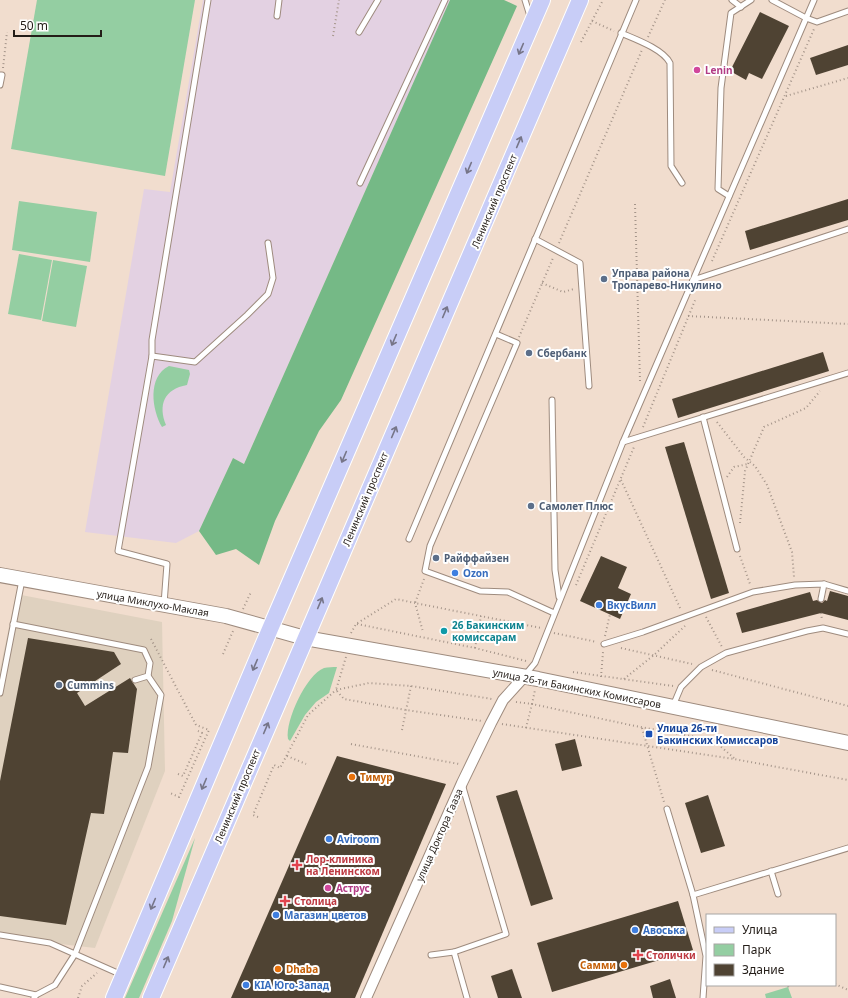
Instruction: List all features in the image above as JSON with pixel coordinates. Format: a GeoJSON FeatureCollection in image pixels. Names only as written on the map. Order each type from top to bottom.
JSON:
{"type":"FeatureCollection","features":[{"type":"Feature","properties":{"kind":"main road"},"geometry":{"type":"LineString","coordinates":[[114,998],[270,629],[542,0]]}},
{"type":"Feature","properties":{"kind":"main road","name":"Ленинский проспект"},"geometry":{"type":"LineString","coordinates":[[151,998],[580,0]]}},
{"type":"Feature","properties":{"kind":"main road","name":"улица Миклухо-Маклая"},"geometry":{"type":"LineString","coordinates":[[0,575],[226,616],[305,638]]}},
{"type":"Feature","properties":{"kind":"main road","name":"улица 26-ти Бакинских Комиссаров"},"geometry":{"type":"LineString","coordinates":[[305,638],[523,678],[538,679],[848,743]]}},
{"type":"Feature","properties":{"kind":"street","name":"улица Доктора Гааза"},"geometry":{"type":"LineString","coordinates":[[366,998],[462,783],[491,723],[504,700],[523,678]]}},
{"type":"Feature","properties":{"kind":"lane"},"geometry":{"type":"LineString","coordinates":[[164,604],[167,564],[118,551],[152,356],[152,340],[208,0]]}},
{"type":"Feature","properties":{"kind":"lane"},"geometry":{"type":"LineString","coordinates":[[277,16],[279,0]]}},
{"type":"Feature","properties":{"kind":"lane"},"geometry":{"type":"LineString","coordinates":[[359,32],[378,0]]}},
{"type":"Feature","properties":{"kind":"lane"},"geometry":{"type":"LineString","coordinates":[[360,183],[445,0]]}},
{"type":"Feature","properties":{"kind":"lane"},"geometry":{"type":"LineString","coordinates":[[525,0],[532,22]]}},
{"type":"Feature","properties":{"kind":"lane"},"geometry":{"type":"LineString","coordinates":[[409,539],[636,0]]}},
{"type":"Feature","properties":{"kind":"lane"},"geometry":{"type":"LineString","coordinates":[[732,0],[741,7]]}},
{"type":"Feature","properties":{"kind":"lane"},"geometry":{"type":"LineString","coordinates":[[729,196],[718,189],[721,88],[731,13],[752,0]]}},
{"type":"Feature","properties":{"kind":"lane"},"geometry":{"type":"LineString","coordinates":[[772,0],[806,18],[817,22],[848,11]]}},
{"type":"Feature","properties":{"kind":"lane"},"geometry":{"type":"LineString","coordinates":[[523,678],[535,663],[622,442],[814,0]]}},
{"type":"Feature","properties":{"kind":"lane"},"geometry":{"type":"LineString","coordinates":[[621,33],[668,57],[670,63],[671,166],[682,183]]}},
{"type":"Feature","properties":{"kind":"lane"},"geometry":{"type":"LineString","coordinates":[[0,85],[1,75]]}},
{"type":"Feature","properties":{"kind":"lane"},"geometry":{"type":"LineString","coordinates":[[693,280],[848,229]]}},
{"type":"Feature","properties":{"kind":"lane"},"geometry":{"type":"LineString","coordinates":[[535,239],[557,249],[580,263],[589,386]]}},
{"type":"Feature","properties":{"kind":"lane"},"geometry":{"type":"LineString","coordinates":[[152,356],[195,362],[248,315],[268,294],[273,278],[268,243]]}},
{"type":"Feature","properties":{"kind":"lane"},"geometry":{"type":"LineString","coordinates":[[496,334],[517,343],[430,546],[425,571],[480,591],[508,592],[554,613]]}},
{"type":"Feature","properties":{"kind":"lane"},"geometry":{"type":"LineString","coordinates":[[622,442],[848,373]]}},
{"type":"Feature","properties":{"kind":"lane"},"geometry":{"type":"LineString","coordinates":[[552,400],[556,570],[560,598]]}},
{"type":"Feature","properties":{"kind":"lane"},"geometry":{"type":"LineString","coordinates":[[703,417],[737,549]]}},
{"type":"Feature","properties":{"kind":"lane"},"geometry":{"type":"LineString","coordinates":[[0,693],[22,579]]}},
{"type":"Feature","properties":{"kind":"lane"},"geometry":{"type":"LineString","coordinates":[[821,599],[824,584]]}},
{"type":"Feature","properties":{"kind":"lane"},"geometry":{"type":"LineString","coordinates":[[604,644],[644,632],[684,616],[753,592],[795,585],[824,584],[848,591]]}},
{"type":"Feature","properties":{"kind":"lane"},"geometry":{"type":"LineString","coordinates":[[0,987],[35,997],[55,985],[75,954],[148,767],[161,695],[148,676],[150,663],[144,650],[13,624]]}},
{"type":"Feature","properties":{"kind":"lane"},"geometry":{"type":"LineString","coordinates":[[673,706],[681,687],[701,667],[726,654],[807,631],[823,628],[848,634]]}},
{"type":"Feature","properties":{"kind":"lane"},"geometry":{"type":"LineString","coordinates":[[135,680],[148,676]]}},
{"type":"Feature","properties":{"kind":"lane"},"geometry":{"type":"LineString","coordinates":[[431,955],[454,952],[506,934],[462,783]]}},
{"type":"Feature","properties":{"kind":"lane"},"geometry":{"type":"LineString","coordinates":[[667,809],[693,895],[706,956],[703,998]]}},
{"type":"Feature","properties":{"kind":"lane"},"geometry":{"type":"LineString","coordinates":[[693,895],[848,848]]}},
{"type":"Feature","properties":{"kind":"lane"},"geometry":{"type":"LineString","coordinates":[[771,871],[778,894]]}},
{"type":"Feature","properties":{"kind":"lane"},"geometry":{"type":"LineString","coordinates":[[0,935],[50,943],[123,976]]}},
{"type":"Feature","properties":{"kind":"lane"},"geometry":{"type":"LineString","coordinates":[[454,952],[467,998]]}},
{"type":"Feature","properties":{"kind":"path"},"geometry":{"type":"LineString","coordinates":[[333,36],[339,0]]}},
{"type":"Feature","properties":{"kind":"path"},"geometry":{"type":"LineString","coordinates":[[581,42],[603,0]]}},
{"type":"Feature","properties":{"kind":"path"},"geometry":{"type":"LineString","coordinates":[[517,343],[665,0]]}},
{"type":"Feature","properties":{"kind":"path"},"geometry":{"type":"LineString","coordinates":[[592,21],[621,33]]}},
{"type":"Feature","properties":{"kind":"path"},"geometry":{"type":"LineString","coordinates":[[705,276],[786,96],[817,22]]}},
{"type":"Feature","properties":{"kind":"path"},"geometry":{"type":"LineString","coordinates":[[1,75],[7,32]]}},
{"type":"Feature","properties":{"kind":"path"},"geometry":{"type":"LineString","coordinates":[[786,96],[848,78]]}},
{"type":"Feature","properties":{"kind":"path"},"geometry":{"type":"LineString","coordinates":[[635,204],[640,400]]}},
{"type":"Feature","properties":{"kind":"path"},"geometry":{"type":"LineString","coordinates":[[542,283],[563,292],[581,288]]}},
{"type":"Feature","properties":{"kind":"path"},"geometry":{"type":"LineString","coordinates":[[641,423],[641,430],[697,295]]}},
{"type":"Feature","properties":{"kind":"path"},"geometry":{"type":"LineString","coordinates":[[688,316],[848,324]]}},
{"type":"Feature","properties":{"kind":"path"},"geometry":{"type":"LineString","coordinates":[[739,526],[745,471],[764,427],[806,408],[829,379]]}},
{"type":"Feature","properties":{"kind":"path"},"geometry":{"type":"LineString","coordinates":[[711,415],[755,466],[767,485],[792,552],[795,585]]}},
{"type":"Feature","properties":{"kind":"path"},"geometry":{"type":"LineString","coordinates":[[574,590],[638,437]]}},
{"type":"Feature","properties":{"kind":"path"},"geometry":{"type":"LineString","coordinates":[[721,486],[734,468],[748,464]]}},
{"type":"Feature","properties":{"kind":"path"},"geometry":{"type":"LineString","coordinates":[[621,480],[684,616]]}},
{"type":"Feature","properties":{"kind":"path"},"geometry":{"type":"LineString","coordinates":[[737,549],[753,592]]}},
{"type":"Feature","properties":{"kind":"path"},"geometry":{"type":"LineString","coordinates":[[336,690],[351,632],[356,624],[396,599],[415,603],[423,632]]}},
{"type":"Feature","properties":{"kind":"path"},"geometry":{"type":"LineString","coordinates":[[702,610],[726,654]]}},
{"type":"Feature","properties":{"kind":"path"},"geometry":{"type":"LineString","coordinates":[[475,648],[481,616]]}},
{"type":"Feature","properties":{"kind":"path"},"geometry":{"type":"LineString","coordinates":[[356,624],[475,648],[535,663]]}},
{"type":"Feature","properties":{"kind":"path"},"geometry":{"type":"LineString","coordinates":[[624,679],[654,655],[686,625]]}},
{"type":"Feature","properties":{"kind":"path"},"geometry":{"type":"LineString","coordinates":[[553,640],[559,626]]}},
{"type":"Feature","properties":{"kind":"path"},"geometry":{"type":"LineString","coordinates":[[151,639],[196,725],[209,730],[179,797],[170,793]]}},
{"type":"Feature","properties":{"kind":"path"},"geometry":{"type":"LineString","coordinates":[[572,672],[681,687]]}},
{"type":"Feature","properties":{"kind":"path"},"geometry":{"type":"LineString","coordinates":[[526,728],[538,679]]}},
{"type":"Feature","properties":{"kind":"path"},"geometry":{"type":"LineString","coordinates":[[258,817],[253,815],[274,765],[280,768],[308,715],[336,690],[369,683],[411,686],[532,704],[713,740],[734,759]]}},
{"type":"Feature","properties":{"kind":"path"},"geometry":{"type":"LineString","coordinates":[[402,730],[411,686]]}},
{"type":"Feature","properties":{"kind":"path"},"geometry":{"type":"LineString","coordinates":[[336,690],[344,699],[406,710],[734,759],[848,780]]}},
{"type":"Feature","properties":{"kind":"path"},"geometry":{"type":"LineString","coordinates":[[642,727],[667,809]]}},
{"type":"Feature","properties":{"kind":"path"},"geometry":{"type":"LineString","coordinates":[[178,774],[183,776],[202,733],[198,731]]}},
{"type":"Feature","properties":{"kind":"path"},"geometry":{"type":"LineString","coordinates":[[351,744],[454,762],[463,765]]}},
{"type":"Feature","properties":{"kind":"path"},"geometry":{"type":"LineString","coordinates":[[287,756],[306,764]]}},
{"type":"Feature","properties":{"kind":"path"},"geometry":{"type":"LineString","coordinates":[[78,998],[82,986],[104,967]]}},
{"type":"Feature","properties":{"kind":"path"},"geometry":{"type":"LineString","coordinates":[[836,984],[848,990]]}},
{"type":"Feature","properties":{"kind":"shaded area"},"geometry":{"type":"Polygon","coordinates":[[[203,0],[450,0],[244,464],[233,458],[199,531],[176,543],[85,532],[144,189],[170,192],[203,0]]]}},
{"type":"Feature","properties":{"kind":"shaded area"},"geometry":{"type":"Polygon","coordinates":[[[16,594],[162,622],[165,771],[95,948],[0,937],[0,670],[16,594]]]}},
{"type":"Feature","properties":{"kind":"green space"},"geometry":{"type":"Polygon","coordinates":[[[37,0],[195,0],[165,176],[11,149],[37,0]]]}},
{"type":"Feature","properties":{"kind":"green space"},"geometry":{"type":"Polygon","coordinates":[[[450,0],[504,0],[517,6],[341,400],[319,431],[275,521],[259,565],[236,549],[216,555],[199,531],[233,458],[244,464],[450,0]]]}},
{"type":"Feature","properties":{"kind":"green space"},"geometry":{"type":"Polygon","coordinates":[[[19,201],[97,212],[90,262],[12,250],[19,201]]]}},
{"type":"Feature","properties":{"kind":"green space"},"geometry":{"type":"Polygon","coordinates":[[[19,254],[52,260],[41,320],[8,314],[19,254]]]}},
{"type":"Feature","properties":{"kind":"green space"},"geometry":{"type":"Polygon","coordinates":[[[53,260],[87,266],[76,327],[42,321],[53,260]]]}},
{"type":"Feature","properties":{"kind":"green space"},"geometry":{"type":"Polygon","coordinates":[[[169,366],[189,370],[190,374],[187,385],[173,390],[165,399],[163,411],[166,425],[162,427],[154,403],[154,386],[162,371],[169,366]]]}},
{"type":"Feature","properties":{"kind":"green space"},"geometry":{"type":"Polygon","coordinates":[[[337,667],[329,693],[316,702],[305,715],[290,741],[288,739],[288,731],[290,721],[293,710],[304,689],[317,672],[324,668],[337,667]]]}},
{"type":"Feature","properties":{"kind":"green space"},"geometry":{"type":"Polygon","coordinates":[[[195,838],[172,921],[139,998],[125,998],[195,838]]]}},
{"type":"Feature","properties":{"kind":"green space"},"geometry":{"type":"Polygon","coordinates":[[[788,987],[792,998],[766,998],[765,994],[788,987]]]}},
{"type":"Feature","properties":{"kind":"building"},"geometry":{"type":"Polygon","coordinates":[[[760,12],[789,26],[762,79],[749,73],[746,80],[730,71],[760,12]]]}},
{"type":"Feature","properties":{"kind":"building"},"geometry":{"type":"Polygon","coordinates":[[[848,45],[848,65],[816,75],[810,58],[848,45]]]}},
{"type":"Feature","properties":{"kind":"building"},"geometry":{"type":"Polygon","coordinates":[[[848,199],[848,220],[750,250],[745,231],[848,199]]]}},
{"type":"Feature","properties":{"kind":"building"},"geometry":{"type":"Polygon","coordinates":[[[823,352],[829,371],[678,418],[672,399],[823,352]]]}},
{"type":"Feature","properties":{"kind":"building"},"geometry":{"type":"Polygon","coordinates":[[[684,442],[729,593],[711,599],[665,447],[684,442]]]}},
{"type":"Feature","properties":{"kind":"building"},"geometry":{"type":"Polygon","coordinates":[[[601,556],[627,567],[618,588],[631,594],[620,619],[580,601],[601,556]]]}},
{"type":"Feature","properties":{"kind":"building"},"geometry":{"type":"Polygon","coordinates":[[[830,591],[848,596],[848,620],[821,613],[742,633],[736,613],[810,592],[813,601],[817,600],[822,603],[825,600],[827,601],[830,591]]]}},
{"type":"Feature","properties":{"kind":"building"},"geometry":{"type":"Polygon","coordinates":[[[28,638],[114,652],[121,664],[77,693],[85,706],[130,678],[137,689],[128,753],[113,752],[104,814],[91,813],[66,925],[0,916],[0,781],[28,638]]]}},
{"type":"Feature","properties":{"kind":"building"},"geometry":{"type":"Polygon","coordinates":[[[575,739],[582,766],[562,771],[555,744],[575,739]]]}},
{"type":"Feature","properties":{"kind":"building"},"geometry":{"type":"Polygon","coordinates":[[[337,756],[446,784],[355,998],[231,998],[337,756]]]}},
{"type":"Feature","properties":{"kind":"building"},"geometry":{"type":"Polygon","coordinates":[[[517,790],[553,899],[531,906],[496,796],[517,790]]]}},
{"type":"Feature","properties":{"kind":"building"},"geometry":{"type":"Polygon","coordinates":[[[708,795],[725,846],[701,853],[685,803],[708,795]]]}},
{"type":"Feature","properties":{"kind":"building"},"geometry":{"type":"Polygon","coordinates":[[[678,901],[693,950],[552,992],[537,943],[678,901]]]}},
{"type":"Feature","properties":{"kind":"building"},"geometry":{"type":"Polygon","coordinates":[[[512,969],[522,998],[498,998],[491,976],[512,969]]]}},
{"type":"Feature","properties":{"kind":"building"},"geometry":{"type":"Polygon","coordinates":[[[670,979],[676,998],[653,998],[650,986],[670,979]]]}},
{"type":"Feature","properties":{"kind":"place","name":"Lenin"},"geometry":{"type":"Point","coordinates":[697,70]}},
{"type":"Feature","properties":{"kind":"place","name":"Управа района Тропарево-Никулино"},"geometry":{"type":"Point","coordinates":[604,279]}},
{"type":"Feature","properties":{"kind":"place","name":"Сбербанк"},"geometry":{"type":"Point","coordinates":[529,353]}},
{"type":"Feature","properties":{"kind":"place","name":"Самолет Плюс"},"geometry":{"type":"Point","coordinates":[531,506]}},
{"type":"Feature","properties":{"kind":"place","name":"Райффайзен"},"geometry":{"type":"Point","coordinates":[436,558]}},
{"type":"Feature","properties":{"kind":"place","name":"Ozon"},"geometry":{"type":"Point","coordinates":[455,573]}},
{"type":"Feature","properties":{"kind":"place","name":"ВкусВилл"},"geometry":{"type":"Point","coordinates":[599,605]}},
{"type":"Feature","properties":{"kind":"place","name":"26 Бакинским комиссарам"},"geometry":{"type":"Point","coordinates":[444,631]}},
{"type":"Feature","properties":{"kind":"place","name":"Cummins"},"geometry":{"type":"Point","coordinates":[59,685]}},
{"type":"Feature","properties":{"kind":"place","name":"Улица 26-ти Бакинских Комиссаров"},"geometry":{"type":"Point","coordinates":[649,734]}},
{"type":"Feature","properties":{"kind":"place","name":"Тимур"},"geometry":{"type":"Point","coordinates":[352,777]}},
{"type":"Feature","properties":{"kind":"place","name":"Aviroom"},"geometry":{"type":"Point","coordinates":[329,839]}},
{"type":"Feature","properties":{"kind":"place","name":"Лор-клиника на Ленинском"},"geometry":{"type":"Point","coordinates":[297,865]}},
{"type":"Feature","properties":{"kind":"place","name":"Аструс"},"geometry":{"type":"Point","coordinates":[328,888]}},
{"type":"Feature","properties":{"kind":"place","name":"Столица"},"geometry":{"type":"Point","coordinates":[285,901]}},
{"type":"Feature","properties":{"kind":"place","name":"Магазин цветов"},"geometry":{"type":"Point","coordinates":[276,915]}},
{"type":"Feature","properties":{"kind":"place","name":"Авоська"},"geometry":{"type":"Point","coordinates":[635,930]}},
{"type":"Feature","properties":{"kind":"place","name":"Столички"},"geometry":{"type":"Point","coordinates":[638,955]}},
{"type":"Feature","properties":{"kind":"place","name":"Самми"},"geometry":{"type":"Point","coordinates":[624,965]}},
{"type":"Feature","properties":{"kind":"place","name":"Dhaba"},"geometry":{"type":"Point","coordinates":[278,969]}},
{"type":"Feature","properties":{"kind":"place","name":"KIA Юго-Запад"},"geometry":{"type":"Point","coordinates":[246,985]}}]}
